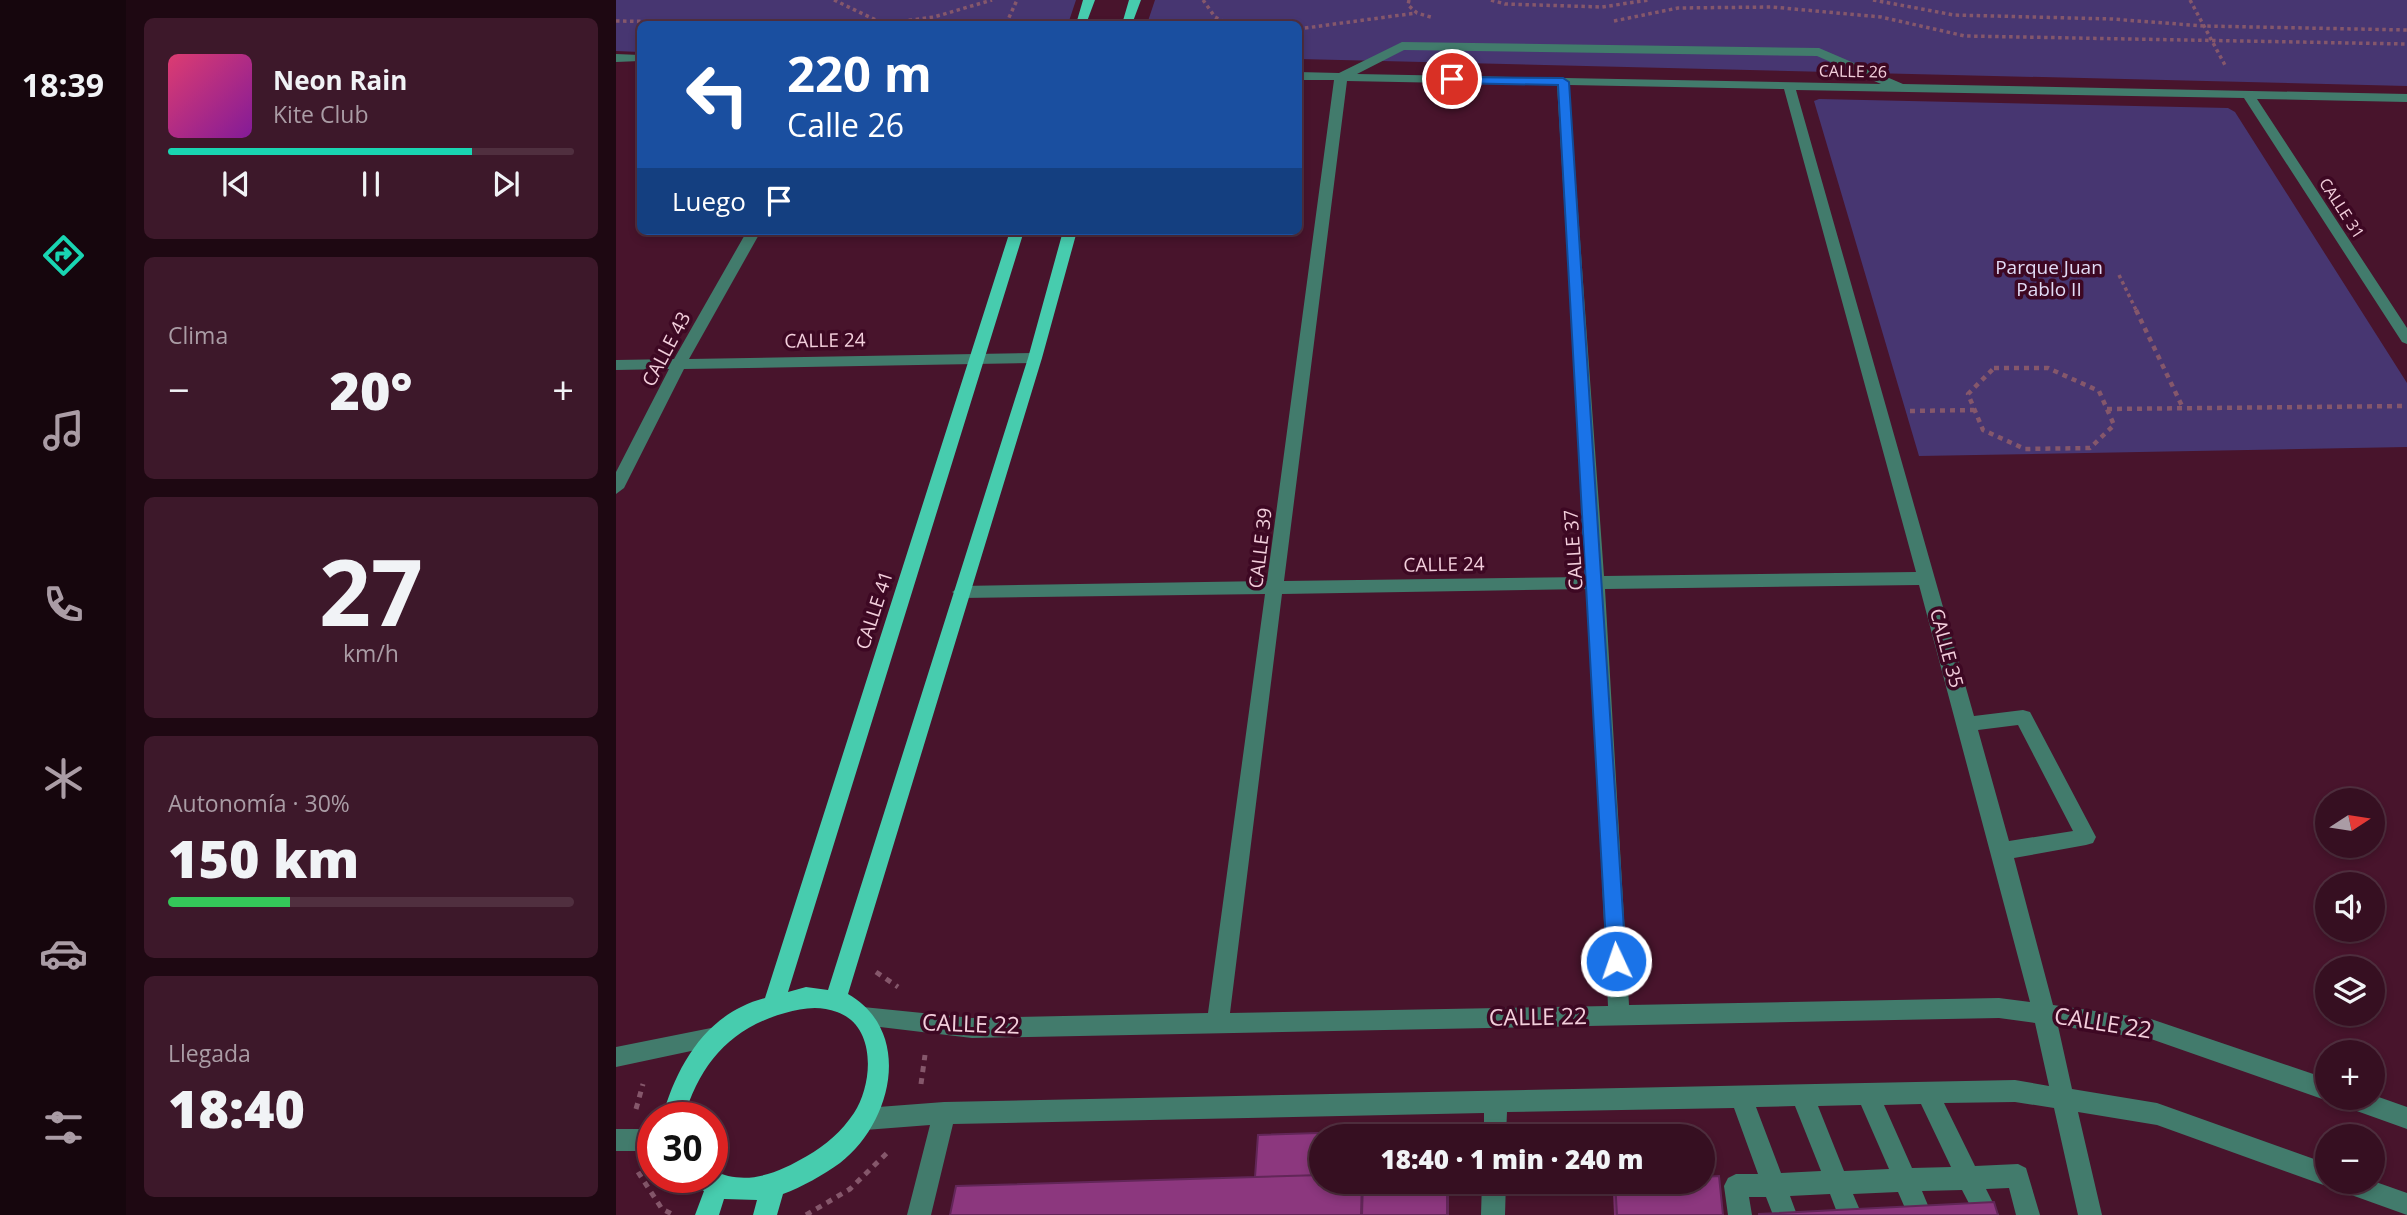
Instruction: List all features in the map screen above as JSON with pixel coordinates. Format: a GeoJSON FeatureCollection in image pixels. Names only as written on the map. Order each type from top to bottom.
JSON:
{"type":"FeatureCollection","features":[{"type":"Feature","properties":{"kind":"main road"},"geometry":{"type":"LineString","coordinates":[[1082,21],[1089,0]]}},
{"type":"Feature","properties":{"kind":"main road"},"geometry":{"type":"LineString","coordinates":[[1129,21],[1135,0]]}},
{"type":"Feature","properties":{"kind":"main road","name":"CALLE 41"},"geometry":{"type":"LineString","coordinates":[[774,1003],[979,359],[1016,235]]}},
{"type":"Feature","properties":{"kind":"main road"},"geometry":{"type":"LineString","coordinates":[[835,1001],[1035,358],[1069,235]]}},
{"type":"Feature","properties":{"kind":"main road"},"geometry":{"type":"LineString","coordinates":[[677,1102],[694,1063],[716,1037],[744,1016],[774,1003],[806,997],[835,1001],[863,1017],[876,1036],[881,1060],[879,1087],[865,1119],[831,1156],[809,1172],[773,1187],[743,1190],[728,1186]]}},
{"type":"Feature","properties":{"kind":"main road"},"geometry":{"type":"LineString","coordinates":[[765,1215],[773,1187]]}},
{"type":"Feature","properties":{"kind":"main road"},"geometry":{"type":"LineString","coordinates":[[707,1215],[709,1193]]}},
{"type":"Feature","properties":{"kind":"street"},"geometry":{"type":"LineString","coordinates":[[1341,77],[1402,46],[1819,52],[1901,88]]}},
{"type":"Feature","properties":{"kind":"street"},"geometry":{"type":"LineString","coordinates":[[617,59],[637,58]]}},
{"type":"Feature","properties":{"kind":"street","name":"CALLE 26"},"geometry":{"type":"LineString","coordinates":[[1302,76],[2407,98]]}},
{"type":"Feature","properties":{"kind":"street","name":"CALLE 39"},"geometry":{"type":"LineString","coordinates":[[1218,1023],[1277,587],[1341,77]]}},
{"type":"Feature","properties":{"kind":"street","name":"CALLE 37"},"geometry":{"type":"LineString","coordinates":[[1563,82],[1596,583],[1619,1016]]}},
{"type":"Feature","properties":{"kind":"street","name":"CALLE 35"},"geometry":{"type":"LineString","coordinates":[[1789,86],[2002,851],[2090,1215]]}},
{"type":"Feature","properties":{"kind":"street","name":"CALLE 31"},"geometry":{"type":"LineString","coordinates":[[2248,95],[2407,340]]}},
{"type":"Feature","properties":{"kind":"street","name":"CALLE 43"},"geometry":{"type":"LineString","coordinates":[[616,488],[679,364],[752,235]]}},
{"type":"Feature","properties":{"kind":"street","name":"CALLE 24"},"geometry":{"type":"LineString","coordinates":[[616,365],[1035,358]]}},
{"type":"Feature","properties":{"kind":"street","name":"CALLE 24"},"geometry":{"type":"LineString","coordinates":[[961,592],[1928,578]]}},
{"type":"Feature","properties":{"kind":"street"},"geometry":{"type":"LineString","coordinates":[[1968,724],[2023,717],[2086,837],[2002,851]]}},
{"type":"Feature","properties":{"kind":"street","name":"CALLE 22"},"geometry":{"type":"LineString","coordinates":[[863,1017],[972,1028],[1999,1008],[2151,1028],[2315,1085]]}},
{"type":"Feature","properties":{"kind":"street"},"geometry":{"type":"LineString","coordinates":[[616,1057],[716,1037]]}},
{"type":"Feature","properties":{"kind":"street"},"geometry":{"type":"LineString","coordinates":[[865,1119],[944,1113],[2015,1091],[2157,1114],[2315,1171]]}},
{"type":"Feature","properties":{"kind":"street"},"geometry":{"type":"LineString","coordinates":[[1927,1093],[1987,1215]]}},
{"type":"Feature","properties":{"kind":"street"},"geometry":{"type":"LineString","coordinates":[[1868,1094],[1920,1215]]}},
{"type":"Feature","properties":{"kind":"street"},"geometry":{"type":"LineString","coordinates":[[1802,1095],[1850,1215]]}},
{"type":"Feature","properties":{"kind":"street"},"geometry":{"type":"LineString","coordinates":[[1741,1096],[1785,1215]]}},
{"type":"Feature","properties":{"kind":"street"},"geometry":{"type":"LineString","coordinates":[[1496,1101],[1496,1124]]}},
{"type":"Feature","properties":{"kind":"street"},"geometry":{"type":"LineString","coordinates":[[2385,1110],[2407,1118]]}},
{"type":"Feature","properties":{"kind":"street"},"geometry":{"type":"LineString","coordinates":[[919,1215],[944,1113]]}},
{"type":"Feature","properties":{"kind":"street"},"geometry":{"type":"LineString","coordinates":[[616,1140],[637,1140]]}},
{"type":"Feature","properties":{"kind":"street"},"geometry":{"type":"LineString","coordinates":[[1740,1215],[1736,1186],[2018,1176],[2028,1215]]}},
{"type":"Feature","properties":{"kind":"street"},"geometry":{"type":"LineString","coordinates":[[1493,1215],[1494,1194]]}},
{"type":"Feature","properties":{"kind":"street"},"geometry":{"type":"LineString","coordinates":[[2377,1194],[2407,1205]]}},
{"type":"Feature","properties":{"kind":"path"},"geometry":{"type":"LineString","coordinates":[[834,0],[877,21]]}},
{"type":"Feature","properties":{"kind":"path"},"geometry":{"type":"LineString","coordinates":[[905,21],[934,17],[992,0]]}},
{"type":"Feature","properties":{"kind":"path"},"geometry":{"type":"LineString","coordinates":[[1007,21],[1017,0]]}},
{"type":"Feature","properties":{"kind":"path"},"geometry":{"type":"LineString","coordinates":[[1203,0],[1215,17],[1222,21]]}},
{"type":"Feature","properties":{"kind":"path"},"geometry":{"type":"LineString","coordinates":[[1409,0],[1408,5],[1417,13]]}},
{"type":"Feature","properties":{"kind":"path"},"geometry":{"type":"LineString","coordinates":[[1491,0],[1506,4],[1602,7],[1649,0]]}},
{"type":"Feature","properties":{"kind":"path"},"geometry":{"type":"LineString","coordinates":[[1874,0],[1954,15],[2102,18],[2204,26],[2407,30]]}},
{"type":"Feature","properties":{"kind":"path"},"geometry":{"type":"LineString","coordinates":[[2190,0],[2231,77]]}},
{"type":"Feature","properties":{"kind":"path"},"geometry":{"type":"LineString","coordinates":[[1609,22],[1678,8],[1772,7],[1881,17],[1965,36],[2407,44]]}},
{"type":"Feature","properties":{"kind":"path"},"geometry":{"type":"LineString","coordinates":[[1302,28],[1417,13],[1437,19]]}},
{"type":"Feature","properties":{"kind":"path"},"geometry":{"type":"LineString","coordinates":[[616,20],[672,21]]}},
{"type":"Feature","properties":{"kind":"path"},"geometry":{"type":"LineString","coordinates":[[2119,275],[2183,408]]}},
{"type":"Feature","properties":{"kind":"path"},"geometry":{"type":"LineString","coordinates":[[1994,368],[2048,368],[2099,390],[2107,409],[2114,425],[2090,448],[2025,449],[1983,430],[1969,394],[1994,368]]}},
{"type":"Feature","properties":{"kind":"path"},"geometry":{"type":"LineString","coordinates":[[2107,409],[2407,406]]}},
{"type":"Feature","properties":{"kind":"path"},"geometry":{"type":"LineString","coordinates":[[1902,411],[1974,410]]}},
{"type":"Feature","properties":{"kind":"green space"},"geometry":{"type":"Polygon","coordinates":[[[616,0],[1076,0],[1069,21],[637,21],[637,52],[616,51],[616,0]]]}},
{"type":"Feature","properties":{"kind":"green space"},"geometry":{"type":"Polygon","coordinates":[[[1155,0],[2407,0],[2407,86],[1302,59],[1302,21],[1148,21],[1155,0]]]}},
{"type":"Feature","properties":{"kind":"green space","name":"Parque Juan Pablo II"},"geometry":{"type":"Polygon","coordinates":[[[1814,101],[2228,108],[2235,112],[2407,383],[2407,447],[1919,456],[1814,101]]]}},
{"type":"Feature","properties":{"kind":"building"},"geometry":{"type":"Polygon","coordinates":[[[1309,1133],[1309,1175],[1255,1177],[1258,1135],[1309,1133]]]}},
{"type":"Feature","properties":{"kind":"building"},"geometry":{"type":"Polygon","coordinates":[[[1309,1175],[1309,1194],[1362,1194],[1361,1215],[950,1215],[956,1186],[1309,1175]]]}},
{"type":"Feature","properties":{"kind":"building"},"geometry":{"type":"Polygon","coordinates":[[[1715,1176],[1719,1176],[1723,1215],[1617,1215],[1616,1194],[1715,1194],[1715,1176]]]}},
{"type":"Feature","properties":{"kind":"building"},"geometry":{"type":"Polygon","coordinates":[[[1363,1194],[1447,1194],[1447,1215],[1362,1215],[1363,1194]]]}},
{"type":"Feature","properties":{"kind":"building"},"geometry":{"type":"Polygon","coordinates":[[[1994,1202],[1998,1215],[1759,1215],[1759,1214],[1994,1202]]]}},
{"type":"Feature","properties":{"kind":"route"},"geometry":{"type":"LineString","coordinates":[[1452,79],[1563,82],[1596,583],[1616,961]]}}]}
